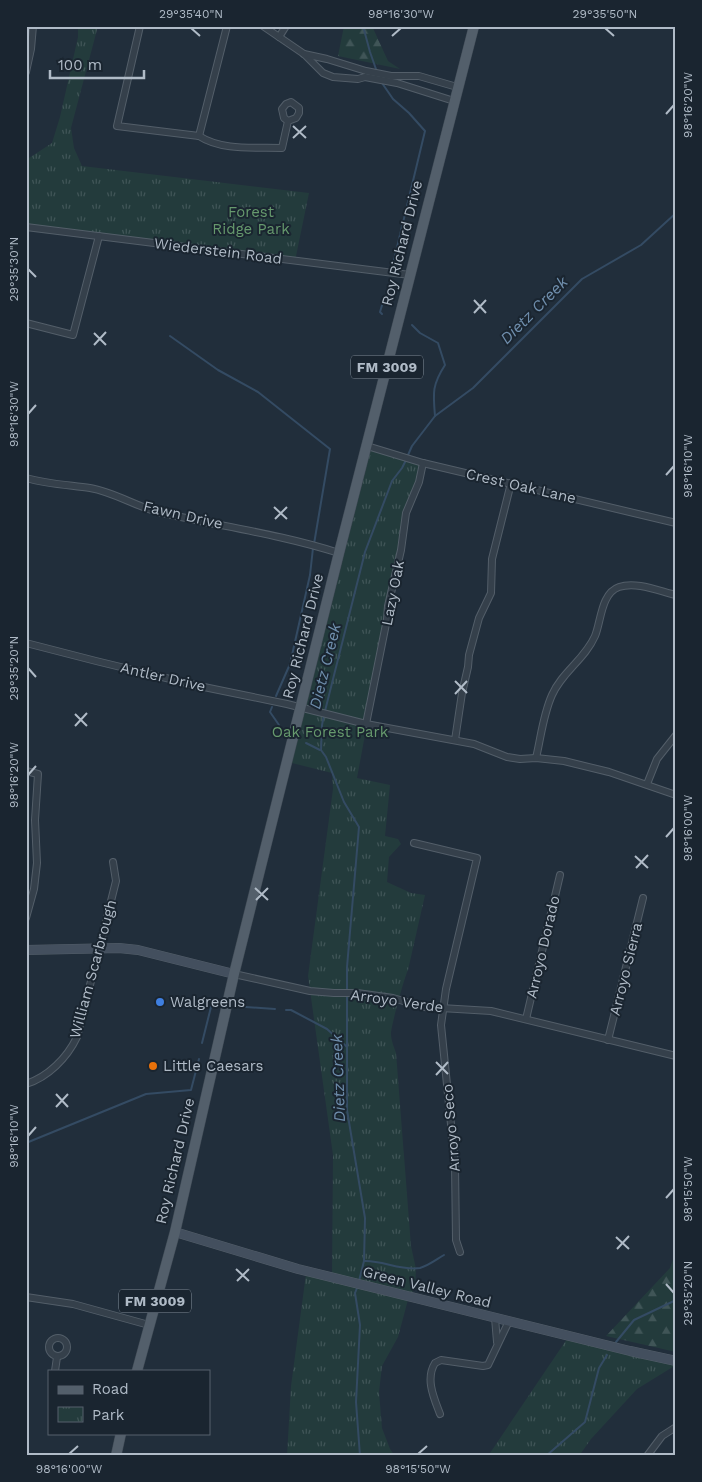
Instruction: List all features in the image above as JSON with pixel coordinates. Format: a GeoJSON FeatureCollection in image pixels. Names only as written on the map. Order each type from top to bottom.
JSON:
{"type":"FeatureCollection","features":[{"type":"Feature","properties":{"kind":"main road","name":"Roy Richard Drive"},"geometry":{"type":"LineString","coordinates":[[137,1370],[174,1232],[234,974],[366,446],[474,26]]}},
{"type":"Feature","properties":{"kind":"main road"},"geometry":{"type":"LineString","coordinates":[[116,1456],[120,1434]]}},
{"type":"Feature","properties":{"kind":"street"},"geometry":{"type":"LineString","coordinates":[[26,72],[33,26]]}},
{"type":"Feature","properties":{"kind":"street"},"geometry":{"type":"LineString","coordinates":[[140,26],[117,126],[199,136],[208,142],[220,145],[282,148],[288,121]]}},
{"type":"Feature","properties":{"kind":"street"},"geometry":{"type":"LineString","coordinates":[[199,136],[228,26]]}},
{"type":"Feature","properties":{"kind":"street"},"geometry":{"type":"LineString","coordinates":[[263,26],[304,54],[323,73],[333,77],[358,79],[365,74],[419,76],[457,87]]}},
{"type":"Feature","properties":{"kind":"street"},"geometry":{"type":"LineString","coordinates":[[279,37],[286,26]]}},
{"type":"Feature","properties":{"kind":"street"},"geometry":{"type":"LineString","coordinates":[[304,54],[454,101]]}},
{"type":"Feature","properties":{"kind":"street","name":"Wiederstein Road"},"geometry":{"type":"LineString","coordinates":[[26,226],[410,275]]}},
{"type":"Feature","properties":{"kind":"street"},"geometry":{"type":"LineString","coordinates":[[26,323],[73,335],[99,236]]}},
{"type":"Feature","properties":{"kind":"street","name":"Crest Oak Lane"},"geometry":{"type":"LineString","coordinates":[[366,446],[423,463],[676,523]]}},
{"type":"Feature","properties":{"kind":"street","name":"Lazy Oak"},"geometry":{"type":"LineString","coordinates":[[366,724],[388,606],[396,576],[406,513],[416,490],[423,463]]}},
{"type":"Feature","properties":{"kind":"street","name":"Fawn Drive"},"geometry":{"type":"LineString","coordinates":[[26,478],[47,484],[91,489],[116,496],[156,512],[257,531],[339,554]]}},
{"type":"Feature","properties":{"kind":"street"},"geometry":{"type":"LineString","coordinates":[[455,740],[469,655],[479,618],[491,594],[492,559],[511,484]]}},
{"type":"Feature","properties":{"kind":"street"},"geometry":{"type":"LineString","coordinates":[[536,758],[547,707],[553,692],[560,681],[590,647],[596,634],[606,599],[613,590],[632,585],[676,595]]}},
{"type":"Feature","properties":{"kind":"street","name":"Antler Drive"},"geometry":{"type":"LineString","coordinates":[[26,642],[190,684],[334,717],[474,744],[507,757],[554,759],[647,784],[676,794]]}},
{"type":"Feature","properties":{"kind":"street"},"geometry":{"type":"LineString","coordinates":[[647,784],[657,758],[676,735]]}},
{"type":"Feature","properties":{"kind":"street"},"geometry":{"type":"LineString","coordinates":[[26,771],[38,774],[35,820],[37,863],[34,888],[26,918]]}},
{"type":"Feature","properties":{"kind":"street","name":"Arroyo Seco"},"geometry":{"type":"LineString","coordinates":[[414,843],[477,858],[442,1009],[441,1026],[455,1164],[456,1240],[460,1252]]}},
{"type":"Feature","properties":{"kind":"street","name":"William Scarbrough"},"geometry":{"type":"LineString","coordinates":[[26,1084],[36,1081],[56,1066],[72,1046],[80,1027],[116,881],[113,862]]}},
{"type":"Feature","properties":{"kind":"street","name":"Arroyo Dorado"},"geometry":{"type":"LineString","coordinates":[[526,1019],[560,875]]}},
{"type":"Feature","properties":{"kind":"street","name":"Arroyo Sierra"},"geometry":{"type":"LineString","coordinates":[[608,1040],[643,898]]}},
{"type":"Feature","properties":{"kind":"street"},"geometry":{"type":"LineString","coordinates":[[26,950],[100,948],[138,950],[234,974]]}},
{"type":"Feature","properties":{"kind":"street","name":"Arroyo Verde"},"geometry":{"type":"LineString","coordinates":[[234,974],[310,991],[357,993],[393,998],[424,1007],[442,1009],[491,1011],[676,1056]]}},
{"type":"Feature","properties":{"kind":"street","name":"Green Valley Road"},"geometry":{"type":"LineString","coordinates":[[174,1232],[340,1280],[676,1361]]}},
{"type":"Feature","properties":{"kind":"street"},"geometry":{"type":"LineString","coordinates":[[26,1297],[73,1304],[149,1325]]}},
{"type":"Feature","properties":{"kind":"street"},"geometry":{"type":"LineString","coordinates":[[495,1318],[498,1344]]}},
{"type":"Feature","properties":{"kind":"street"},"geometry":{"type":"LineString","coordinates":[[440,1414],[431,1390],[431,1374],[435,1363],[441,1360],[486,1366],[491,1362],[509,1321]]}},
{"type":"Feature","properties":{"kind":"street"},"geometry":{"type":"LineString","coordinates":[[55,1370],[57,1357]]}},
{"type":"Feature","properties":{"kind":"street"},"geometry":{"type":"LineString","coordinates":[[647,1456],[662,1436],[676,1427]]}},
{"type":"Feature","properties":{"kind":"green space","name":"Forest Ridge Park"},"geometry":{"type":"Polygon","coordinates":[[[78,26],[98,26],[71,128],[74,148],[82,166],[309,193],[295,261],[26,226],[26,160],[52,143],[60,117],[78,37],[78,26]]]}},
{"type":"Feature","properties":{"kind":"green space"},"geometry":{"type":"Polygon","coordinates":[[[344,26],[372,26],[388,61],[400,69],[338,56],[344,26]]]}},
{"type":"Feature","properties":{"kind":"green space","name":"Oak Forest Park"},"geometry":{"type":"Polygon","coordinates":[[[367,446],[423,463],[406,513],[357,778],[390,785],[385,836],[398,839],[401,844],[389,857],[387,882],[411,893],[425,895],[391,1034],[396,1053],[411,1246],[416,1269],[415,1289],[409,1296],[398,1337],[382,1366],[379,1392],[382,1428],[390,1449],[395,1456],[287,1456],[291,1386],[306,1274],[332,1277],[333,1155],[308,976],[333,789],[332,773],[288,762],[367,446]]]}},
{"type":"Feature","properties":{"kind":"green space"},"geometry":{"type":"Polygon","coordinates":[[[676,1251],[676,1352],[606,1336],[670,1268],[676,1251]]]}},
{"type":"Feature","properties":{"kind":"green space"},"geometry":{"type":"Polygon","coordinates":[[[569,1336],[676,1365],[637,1389],[591,1439],[579,1456],[488,1456],[569,1336]]]}},
{"type":"Feature","properties":{"kind":"waterway"},"geometry":{"type":"LineString","coordinates":[[363,26],[377,72]]}},
{"type":"Feature","properties":{"kind":"waterway"},"geometry":{"type":"LineString","coordinates":[[382,83],[393,99],[425,131],[394,260]]}},
{"type":"Feature","properties":{"kind":"waterway","name":"Dietz Creek"},"geometry":{"type":"LineString","coordinates":[[408,455],[412,446],[435,416],[473,388],[582,279],[641,245],[676,213]]}},
{"type":"Feature","properties":{"kind":"waterway"},"geometry":{"type":"LineString","coordinates":[[382,314],[380,312],[383,302]]}},
{"type":"Feature","properties":{"kind":"waterway"},"geometry":{"type":"LineString","coordinates":[[412,325],[420,333],[438,343],[445,365],[434,389],[435,416]]}},
{"type":"Feature","properties":{"kind":"waterway"},"geometry":{"type":"LineString","coordinates":[[170,336],[218,370],[258,392],[330,449],[314,544]]}},
{"type":"Feature","properties":{"kind":"waterway","name":"Dietz Creek"},"geometry":{"type":"LineString","coordinates":[[325,711],[365,552],[392,481],[406,460]]}},
{"type":"Feature","properties":{"kind":"waterway"},"geometry":{"type":"LineString","coordinates":[[276,696],[290,664],[310,575],[313,548]]}},
{"type":"Feature","properties":{"kind":"waterway"},"geometry":{"type":"LineString","coordinates":[[272,707],[270,712],[279,725]]}},
{"type":"Feature","properties":{"kind":"waterway","name":"Dietz Creek"},"geometry":{"type":"LineString","coordinates":[[324,715],[321,750],[326,757],[344,802],[359,827],[347,967],[347,990]]}},
{"type":"Feature","properties":{"kind":"waterway"},"geometry":{"type":"LineString","coordinates":[[306,743],[320,750]]}},
{"type":"Feature","properties":{"kind":"waterway","name":"Dietz Creek"},"geometry":{"type":"LineString","coordinates":[[347,995],[347,1110],[365,1218],[364,1261],[359,1281]]}},
{"type":"Feature","properties":{"kind":"waterway"},"geometry":{"type":"LineString","coordinates":[[202,1043],[213,999]]}},
{"type":"Feature","properties":{"kind":"waterway"},"geometry":{"type":"LineString","coordinates":[[246,1007],[275,1009]]}},
{"type":"Feature","properties":{"kind":"waterway"},"geometry":{"type":"LineString","coordinates":[[286,1010],[291,1010],[327,1029],[347,1047]]}},
{"type":"Feature","properties":{"kind":"waterway"},"geometry":{"type":"LineString","coordinates":[[26,1143],[146,1094],[191,1090],[199,1059]]}},
{"type":"Feature","properties":{"kind":"waterway"},"geometry":{"type":"LineString","coordinates":[[364,1261],[413,1269],[429,1264],[444,1255]]}},
{"type":"Feature","properties":{"kind":"waterway","name":"Dietz Creek"},"geometry":{"type":"LineString","coordinates":[[357,1288],[355,1293],[360,1325],[356,1402],[360,1456]]}},
{"type":"Feature","properties":{"kind":"waterway"},"geometry":{"type":"LineString","coordinates":[[616,1342],[634,1320],[676,1300]]}},
{"type":"Feature","properties":{"kind":"waterway"},"geometry":{"type":"LineString","coordinates":[[546,1456],[585,1422],[599,1368],[607,1355]]}},
{"type":"Feature","properties":{"kind":"place","name":"Walgreens"},"geometry":{"type":"Point","coordinates":[160,1002]}},
{"type":"Feature","properties":{"kind":"place","name":"Little Caesars"},"geometry":{"type":"Point","coordinates":[153,1066]}}]}
